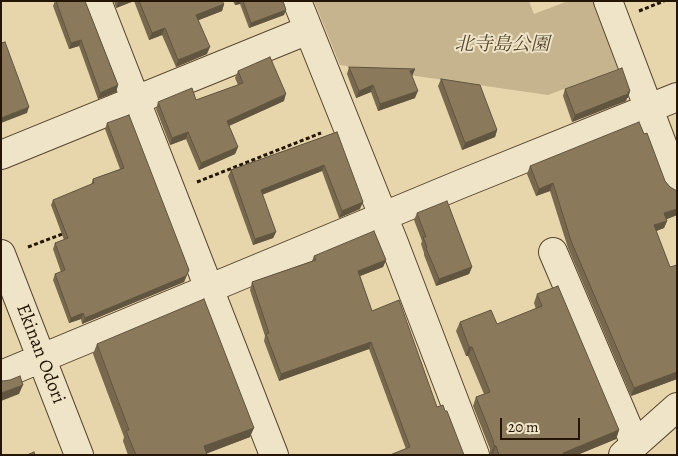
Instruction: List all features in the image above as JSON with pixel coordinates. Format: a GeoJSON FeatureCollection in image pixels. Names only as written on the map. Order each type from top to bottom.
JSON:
{"type":"FeatureCollection","features":[{"type":"Feature","properties":{"kind":"street"},"geometry":{"type":"LineString","coordinates":[[97,1],[274,455]]}},
{"type":"Feature","properties":{"kind":"street"},"geometry":{"type":"LineString","coordinates":[[297,1],[475,455]]}},
{"type":"Feature","properties":{"kind":"street"},"geometry":{"type":"LineString","coordinates":[[608,1],[677,183]]}},
{"type":"Feature","properties":{"kind":"street"},"geometry":{"type":"LineString","coordinates":[[1,155],[308,30]]}},
{"type":"Feature","properties":{"kind":"street"},"geometry":{"type":"LineString","coordinates":[[1,375],[461,184],[677,97]]}},
{"type":"Feature","properties":{"kind":"street"},"geometry":{"type":"LineString","coordinates":[[553,252],[629,449],[677,406]]}},
{"type":"Feature","properties":{"kind":"street","name":"Ekinan Odori"},"geometry":{"type":"LineString","coordinates":[[1,254],[79,455]]}},
{"type":"Feature","properties":{"kind":"path"},"geometry":{"type":"LineString","coordinates":[[171,193],[346,123]]}},
{"type":"Feature","properties":{"kind":"path"},"geometry":{"type":"LineString","coordinates":[[28,247],[73,230]]}},
{"type":"Feature","properties":{"kind":"green space","name":"北寺島公園"},"geometry":{"type":"Polygon","coordinates":[[[314,1],[529,1],[534,14],[568,1],[596,1],[620,68],[548,95],[340,65],[314,1]]]}},
{"type":"Feature","properties":{"kind":"building"},"geometry":{"type":"Polygon","coordinates":[[[56,1],[85,1],[118,85],[100,93],[81,40],[71,43],[56,1]]]}},
{"type":"Feature","properties":{"kind":"building"},"geometry":{"type":"Polygon","coordinates":[[[139,1],[222,1],[224,4],[196,15],[210,47],[178,60],[165,28],[152,33],[139,1]]]}},
{"type":"Feature","properties":{"kind":"building"},"geometry":{"type":"Polygon","coordinates":[[[243,1],[283,1],[286,10],[251,23],[243,1]]]}},
{"type":"Feature","properties":{"kind":"building"},"geometry":{"type":"Polygon","coordinates":[[[5,42],[29,107],[1,118],[1,43],[5,42]]]}},
{"type":"Feature","properties":{"kind":"building"},"geometry":{"type":"Polygon","coordinates":[[[270,57],[286,94],[227,121],[238,147],[201,163],[188,132],[172,138],[158,102],[192,88],[196,100],[243,83],[238,71],[270,57]]]}},
{"type":"Feature","properties":{"kind":"building"},"geometry":{"type":"Polygon","coordinates":[[[349,67],[415,69],[410,71],[418,91],[380,104],[373,85],[359,91],[349,67]]]}},
{"type":"Feature","properties":{"kind":"building"},"geometry":{"type":"Polygon","coordinates":[[[622,68],[630,91],[628,94],[575,115],[565,89],[622,68]]]}},
{"type":"Feature","properties":{"kind":"building"},"geometry":{"type":"Polygon","coordinates":[[[441,79],[480,85],[497,130],[465,143],[441,79]]]}},
{"type":"Feature","properties":{"kind":"building"},"geometry":{"type":"Polygon","coordinates":[[[129,115],[189,270],[186,276],[85,318],[83,313],[71,318],[55,274],[65,270],[55,243],[68,238],[53,200],[94,183],[93,179],[124,168],[107,123],[129,115]]]}},
{"type":"Feature","properties":{"kind":"building"},"geometry":{"type":"Polygon","coordinates":[[[639,122],[644,134],[647,133],[665,181],[677,191],[677,209],[664,213],[667,221],[654,225],[670,267],[677,265],[677,372],[634,388],[571,241],[553,183],[539,189],[530,166],[639,122]]]}},
{"type":"Feature","properties":{"kind":"building"},"geometry":{"type":"Polygon","coordinates":[[[337,132],[363,202],[342,211],[324,165],[261,190],[276,232],[255,239],[231,170],[337,132]]]}},
{"type":"Feature","properties":{"kind":"building"},"geometry":{"type":"Polygon","coordinates":[[[447,201],[472,267],[439,279],[426,248],[423,237],[426,237],[417,213],[447,201]]]}},
{"type":"Feature","properties":{"kind":"building"},"geometry":{"type":"Polygon","coordinates":[[[374,231],[386,260],[358,271],[372,311],[399,300],[437,407],[443,405],[445,411],[447,411],[464,455],[390,455],[410,447],[371,342],[281,374],[266,334],[269,333],[252,282],[316,260],[314,256],[374,231]]]}},
{"type":"Feature","properties":{"kind":"building"},"geometry":{"type":"Polygon","coordinates":[[[558,286],[619,430],[563,453],[564,455],[499,455],[476,397],[490,392],[472,347],[469,347],[460,322],[491,310],[497,324],[542,306],[537,294],[558,286]]]}},
{"type":"Feature","properties":{"kind":"building"},"geometry":{"type":"Polygon","coordinates":[[[204,299],[254,428],[204,446],[207,455],[136,455],[126,431],[129,430],[97,344],[204,299]]]}},
{"type":"Feature","properties":{"kind":"building"},"geometry":{"type":"Polygon","coordinates":[[[20,376],[23,385],[1,393],[1,380],[10,380],[20,376]]]}}]}
